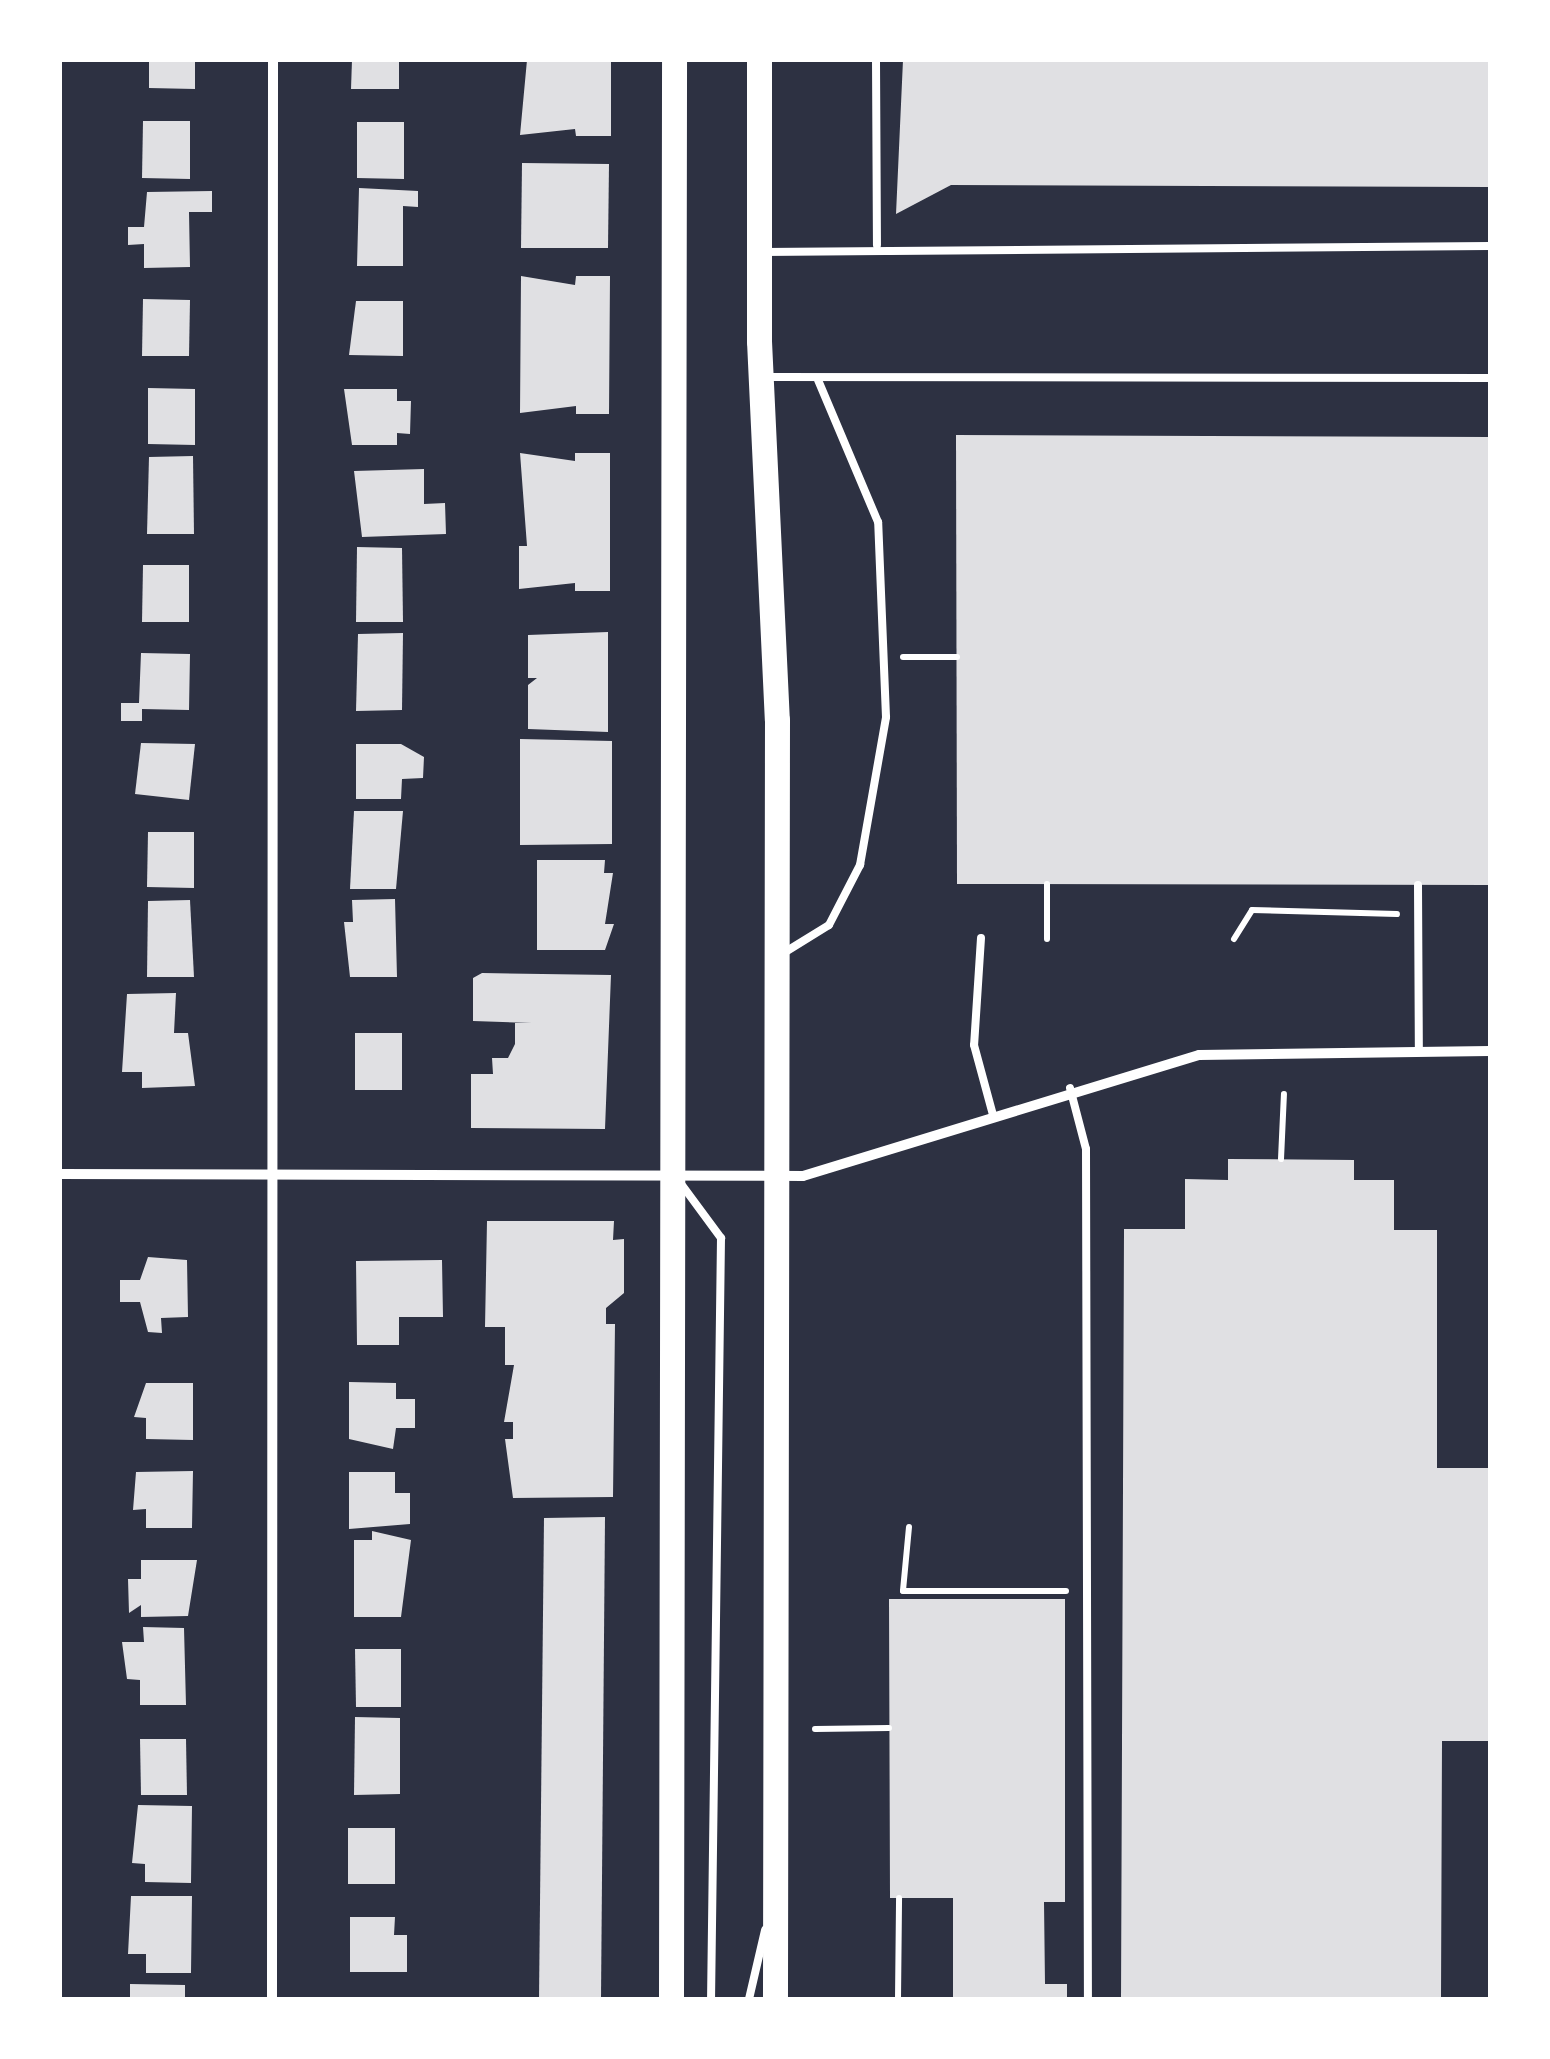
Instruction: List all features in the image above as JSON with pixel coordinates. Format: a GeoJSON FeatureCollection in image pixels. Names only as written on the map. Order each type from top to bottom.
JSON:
{"type":"FeatureCollection","features":[{"type":"Feature","properties":{"kind":"main road"},"geometry":{"type":"LineString","coordinates":[[671,1999],[674,60]]}},
{"type":"Feature","properties":{"kind":"main road"},"geometry":{"type":"LineString","coordinates":[[759,60],[760,377],[777,954],[775,1999]]}},
{"type":"Feature","properties":{"kind":"street"},"geometry":{"type":"LineString","coordinates":[[272,1999],[274,60]]}},
{"type":"Feature","properties":{"kind":"street"},"geometry":{"type":"LineString","coordinates":[[60,1174],[673,1174],[777,1178],[834,1171],[1070,1088],[1199,1056],[1490,1052]]}},
{"type":"Feature","properties":{"kind":"lane"},"geometry":{"type":"LineString","coordinates":[[876,60],[877,245]]}},
{"type":"Feature","properties":{"kind":"lane"},"geometry":{"type":"LineString","coordinates":[[758,252],[877,245],[1490,246]]}},
{"type":"Feature","properties":{"kind":"lane"},"geometry":{"type":"LineString","coordinates":[[760,377],[1490,378]]}},
{"type":"Feature","properties":{"kind":"lane"},"geometry":{"type":"LineString","coordinates":[[777,954],[817,938],[844,898],[870,829],[886,717],[878,522],[847,432],[818,380]]}},
{"type":"Feature","properties":{"kind":"lane"},"geometry":{"type":"LineString","coordinates":[[1418,885],[1419,1050]]}},
{"type":"Feature","properties":{"kind":"lane"},"geometry":{"type":"LineString","coordinates":[[982,938],[974,1045],[993,1115]]}},
{"type":"Feature","properties":{"kind":"lane"},"geometry":{"type":"LineString","coordinates":[[1070,1088],[1086,1149],[1088,1999]]}},
{"type":"Feature","properties":{"kind":"lane"},"geometry":{"type":"LineString","coordinates":[[673,1174],[721,1238],[710,1999]]}},
{"type":"Feature","properties":{"kind":"lane"},"geometry":{"type":"LineString","coordinates":[[749,1999],[776,1884]]}},
{"type":"Feature","properties":{"kind":"path"},"geometry":{"type":"LineString","coordinates":[[911,656],[957,657]]}},
{"type":"Feature","properties":{"kind":"path"},"geometry":{"type":"LineString","coordinates":[[1047,884],[1047,938]]}},
{"type":"Feature","properties":{"kind":"path"},"geometry":{"type":"LineString","coordinates":[[1234,939],[1252,910],[1418,914]]}},
{"type":"Feature","properties":{"kind":"path"},"geometry":{"type":"LineString","coordinates":[[1280,1159],[1284,1094]]}},
{"type":"Feature","properties":{"kind":"path"},"geometry":{"type":"LineString","coordinates":[[909,1527],[903,1591],[1063,1591]]}},
{"type":"Feature","properties":{"kind":"path"},"geometry":{"type":"LineString","coordinates":[[816,1729],[889,1728]]}},
{"type":"Feature","properties":{"kind":"path"},"geometry":{"type":"LineString","coordinates":[[898,1898],[898,1999]]}},
{"type":"Feature","properties":{"kind":"building"},"geometry":{"type":"Polygon","coordinates":[[[149,60],[195,60],[195,89],[149,88],[149,60]]]}},
{"type":"Feature","properties":{"kind":"building"},"geometry":{"type":"Polygon","coordinates":[[[352,60],[399,60],[399,89],[351,89],[352,60]]]}},
{"type":"Feature","properties":{"kind":"building"},"geometry":{"type":"Polygon","coordinates":[[[527,60],[611,60],[611,136],[576,136],[575,129],[520,135],[527,60]]]}},
{"type":"Feature","properties":{"kind":"building"},"geometry":{"type":"Polygon","coordinates":[[[903,60],[1490,60],[1490,187],[951,185],[896,214],[903,60]]]}},
{"type":"Feature","properties":{"kind":"building"},"geometry":{"type":"Polygon","coordinates":[[[143,121],[190,121],[190,179],[142,178],[143,121]]]}},
{"type":"Feature","properties":{"kind":"building"},"geometry":{"type":"Polygon","coordinates":[[[357,122],[404,122],[404,179],[357,178],[357,122]]]}},
{"type":"Feature","properties":{"kind":"building"},"geometry":{"type":"Polygon","coordinates":[[[522,163],[609,164],[608,248],[521,248],[522,163]]]}},
{"type":"Feature","properties":{"kind":"building"},"geometry":{"type":"Polygon","coordinates":[[[359,188],[418,191],[418,207],[403,206],[403,266],[357,266],[359,188]]]}},
{"type":"Feature","properties":{"kind":"building"},"geometry":{"type":"Polygon","coordinates":[[[212,191],[212,212],[189,212],[190,267],[144,268],[144,244],[128,245],[128,227],[144,227],[147,192],[212,191]]]}},
{"type":"Feature","properties":{"kind":"building"},"geometry":{"type":"Polygon","coordinates":[[[521,276],[575,285],[576,276],[610,276],[609,414],[576,414],[576,406],[520,413],[521,276]]]}},
{"type":"Feature","properties":{"kind":"building"},"geometry":{"type":"Polygon","coordinates":[[[143,299],[190,300],[189,356],[142,356],[143,299]]]}},
{"type":"Feature","properties":{"kind":"building"},"geometry":{"type":"Polygon","coordinates":[[[356,301],[403,301],[403,356],[349,355],[356,301]]]}},
{"type":"Feature","properties":{"kind":"building"},"geometry":{"type":"Polygon","coordinates":[[[148,388],[195,389],[195,445],[148,444],[148,388]]]}},
{"type":"Feature","properties":{"kind":"building"},"geometry":{"type":"Polygon","coordinates":[[[344,389],[397,389],[397,401],[411,401],[410,434],[397,433],[397,445],[352,445],[344,389]]]}},
{"type":"Feature","properties":{"kind":"building"},"geometry":{"type":"Polygon","coordinates":[[[956,435],[1490,437],[1490,885],[957,884],[956,435]]]}},
{"type":"Feature","properties":{"kind":"building"},"geometry":{"type":"Polygon","coordinates":[[[520,453],[575,461],[575,453],[610,453],[610,591],[575,591],[575,583],[519,589],[519,546],[527,546],[520,453]]]}},
{"type":"Feature","properties":{"kind":"building"},"geometry":{"type":"Polygon","coordinates":[[[193,456],[194,534],[147,534],[149,457],[193,456]]]}},
{"type":"Feature","properties":{"kind":"building"},"geometry":{"type":"Polygon","coordinates":[[[424,469],[424,504],[445,503],[446,534],[362,537],[354,471],[424,469]]]}},
{"type":"Feature","properties":{"kind":"building"},"geometry":{"type":"Polygon","coordinates":[[[357,547],[402,548],[403,622],[356,622],[357,547]]]}},
{"type":"Feature","properties":{"kind":"building"},"geometry":{"type":"Polygon","coordinates":[[[143,565],[189,565],[189,622],[142,622],[143,565]]]}},
{"type":"Feature","properties":{"kind":"building"},"geometry":{"type":"Polygon","coordinates":[[[608,632],[608,732],[528,729],[528,685],[537,678],[528,678],[528,635],[608,632]]]}},
{"type":"Feature","properties":{"kind":"building"},"geometry":{"type":"Polygon","coordinates":[[[403,633],[402,710],[356,711],[358,634],[403,633]]]}},
{"type":"Feature","properties":{"kind":"building"},"geometry":{"type":"Polygon","coordinates":[[[141,653],[190,654],[189,710],[142,709],[142,721],[121,721],[121,703],[139,703],[141,653]]]}},
{"type":"Feature","properties":{"kind":"building"},"geometry":{"type":"Polygon","coordinates":[[[520,739],[612,741],[612,844],[520,845],[520,739]]]}},
{"type":"Feature","properties":{"kind":"building"},"geometry":{"type":"Polygon","coordinates":[[[141,743],[195,744],[189,800],[135,794],[141,743]]]}},
{"type":"Feature","properties":{"kind":"building"},"geometry":{"type":"Polygon","coordinates":[[[356,744],[401,744],[424,757],[423,778],[402,779],[401,799],[356,799],[356,744]]]}},
{"type":"Feature","properties":{"kind":"building"},"geometry":{"type":"Polygon","coordinates":[[[354,811],[403,811],[396,889],[350,889],[354,811]]]}},
{"type":"Feature","properties":{"kind":"building"},"geometry":{"type":"Polygon","coordinates":[[[148,832],[194,832],[194,888],[147,887],[148,832]]]}},
{"type":"Feature","properties":{"kind":"building"},"geometry":{"type":"Polygon","coordinates":[[[537,860],[605,860],[604,873],[613,873],[605,924],[614,924],[605,950],[537,950],[537,860]]]}},
{"type":"Feature","properties":{"kind":"building"},"geometry":{"type":"Polygon","coordinates":[[[395,899],[397,977],[350,977],[344,922],[353,922],[352,900],[395,899]]]}},
{"type":"Feature","properties":{"kind":"building"},"geometry":{"type":"Polygon","coordinates":[[[190,900],[194,977],[147,977],[148,901],[190,900]]]}},
{"type":"Feature","properties":{"kind":"building"},"geometry":{"type":"Polygon","coordinates":[[[482,973],[611,975],[605,1129],[471,1128],[471,1074],[493,1074],[492,1058],[508,1058],[515,1044],[515,1023],[532,1023],[473,1021],[473,978],[482,973]]]}},
{"type":"Feature","properties":{"kind":"building"},"geometry":{"type":"Polygon","coordinates":[[[176,993],[174,1033],[188,1033],[195,1086],[142,1088],[142,1072],[122,1072],[127,994],[176,993]]]}},
{"type":"Feature","properties":{"kind":"building"},"geometry":{"type":"Polygon","coordinates":[[[355,1033],[402,1033],[402,1090],[355,1090],[355,1033]]]}},
{"type":"Feature","properties":{"kind":"building"},"geometry":{"type":"Polygon","coordinates":[[[1228,1159],[1354,1160],[1354,1180],[1394,1180],[1394,1230],[1437,1230],[1437,1468],[1490,1468],[1490,1741],[1442,1741],[1441,1999],[1121,1999],[1124,1229],[1185,1229],[1185,1179],[1228,1180],[1228,1159]]]}},
{"type":"Feature","properties":{"kind":"building"},"geometry":{"type":"Polygon","coordinates":[[[487,1221],[614,1221],[613,1240],[624,1239],[624,1293],[606,1308],[606,1324],[615,1324],[613,1497],[513,1498],[505,1439],[513,1439],[513,1422],[504,1422],[514,1365],[505,1365],[505,1327],[485,1327],[487,1221]]]}},
{"type":"Feature","properties":{"kind":"building"},"geometry":{"type":"Polygon","coordinates":[[[148,1257],[187,1260],[188,1317],[161,1318],[162,1333],[148,1332],[140,1302],[120,1302],[120,1280],[140,1280],[148,1257]]]}},
{"type":"Feature","properties":{"kind":"building"},"geometry":{"type":"Polygon","coordinates":[[[442,1260],[443,1317],[399,1317],[399,1345],[357,1345],[356,1261],[442,1260]]]}},
{"type":"Feature","properties":{"kind":"building"},"geometry":{"type":"Polygon","coordinates":[[[349,1382],[396,1383],[396,1399],[415,1399],[415,1428],[396,1428],[393,1449],[349,1439],[349,1382]]]}},
{"type":"Feature","properties":{"kind":"building"},"geometry":{"type":"Polygon","coordinates":[[[146,1383],[193,1383],[193,1440],[146,1439],[146,1418],[134,1417],[146,1383]]]}},
{"type":"Feature","properties":{"kind":"building"},"geometry":{"type":"Polygon","coordinates":[[[193,1471],[192,1528],[146,1528],[146,1509],[133,1510],[136,1472],[193,1471]]]}},
{"type":"Feature","properties":{"kind":"building"},"geometry":{"type":"Polygon","coordinates":[[[349,1472],[395,1472],[395,1493],[410,1493],[410,1524],[349,1529],[349,1472]]]}},
{"type":"Feature","properties":{"kind":"building"},"geometry":{"type":"Polygon","coordinates":[[[605,1517],[601,1999],[539,1999],[544,1518],[605,1517]]]}},
{"type":"Feature","properties":{"kind":"building"},"geometry":{"type":"Polygon","coordinates":[[[372,1531],[411,1540],[401,1617],[354,1617],[354,1540],[372,1540],[372,1531]]]}},
{"type":"Feature","properties":{"kind":"building"},"geometry":{"type":"Polygon","coordinates":[[[141,1560],[197,1560],[188,1616],[141,1617],[141,1605],[129,1613],[128,1579],[141,1579],[141,1560]]]}},
{"type":"Feature","properties":{"kind":"building"},"geometry":{"type":"Polygon","coordinates":[[[889,1599],[1065,1599],[1065,1902],[1044,1902],[1045,1984],[1067,1984],[1067,1999],[953,1998],[953,1898],[890,1898],[889,1599]]]}},
{"type":"Feature","properties":{"kind":"building"},"geometry":{"type":"Polygon","coordinates":[[[143,1627],[184,1628],[186,1705],[140,1705],[140,1680],[127,1679],[122,1642],[144,1642],[143,1627]]]}},
{"type":"Feature","properties":{"kind":"building"},"geometry":{"type":"Polygon","coordinates":[[[355,1649],[401,1649],[401,1707],[356,1707],[355,1649]]]}},
{"type":"Feature","properties":{"kind":"building"},"geometry":{"type":"Polygon","coordinates":[[[355,1717],[400,1718],[400,1794],[354,1795],[355,1717]]]}},
{"type":"Feature","properties":{"kind":"building"},"geometry":{"type":"Polygon","coordinates":[[[140,1739],[186,1739],[187,1795],[141,1795],[140,1739]]]}},
{"type":"Feature","properties":{"kind":"building"},"geometry":{"type":"Polygon","coordinates":[[[138,1805],[192,1806],[191,1883],[145,1882],[145,1864],[132,1863],[138,1805]]]}},
{"type":"Feature","properties":{"kind":"building"},"geometry":{"type":"Polygon","coordinates":[[[348,1828],[395,1828],[395,1884],[348,1884],[348,1828]]]}},
{"type":"Feature","properties":{"kind":"building"},"geometry":{"type":"Polygon","coordinates":[[[131,1896],[192,1896],[191,1973],[146,1973],[146,1954],[128,1954],[131,1896]]]}},
{"type":"Feature","properties":{"kind":"building"},"geometry":{"type":"Polygon","coordinates":[[[350,1917],[395,1917],[394,1935],[407,1935],[407,1972],[350,1972],[350,1917]]]}},
{"type":"Feature","properties":{"kind":"building"},"geometry":{"type":"Polygon","coordinates":[[[130,1984],[185,1985],[185,1999],[130,1999],[130,1984]]]}}]}
